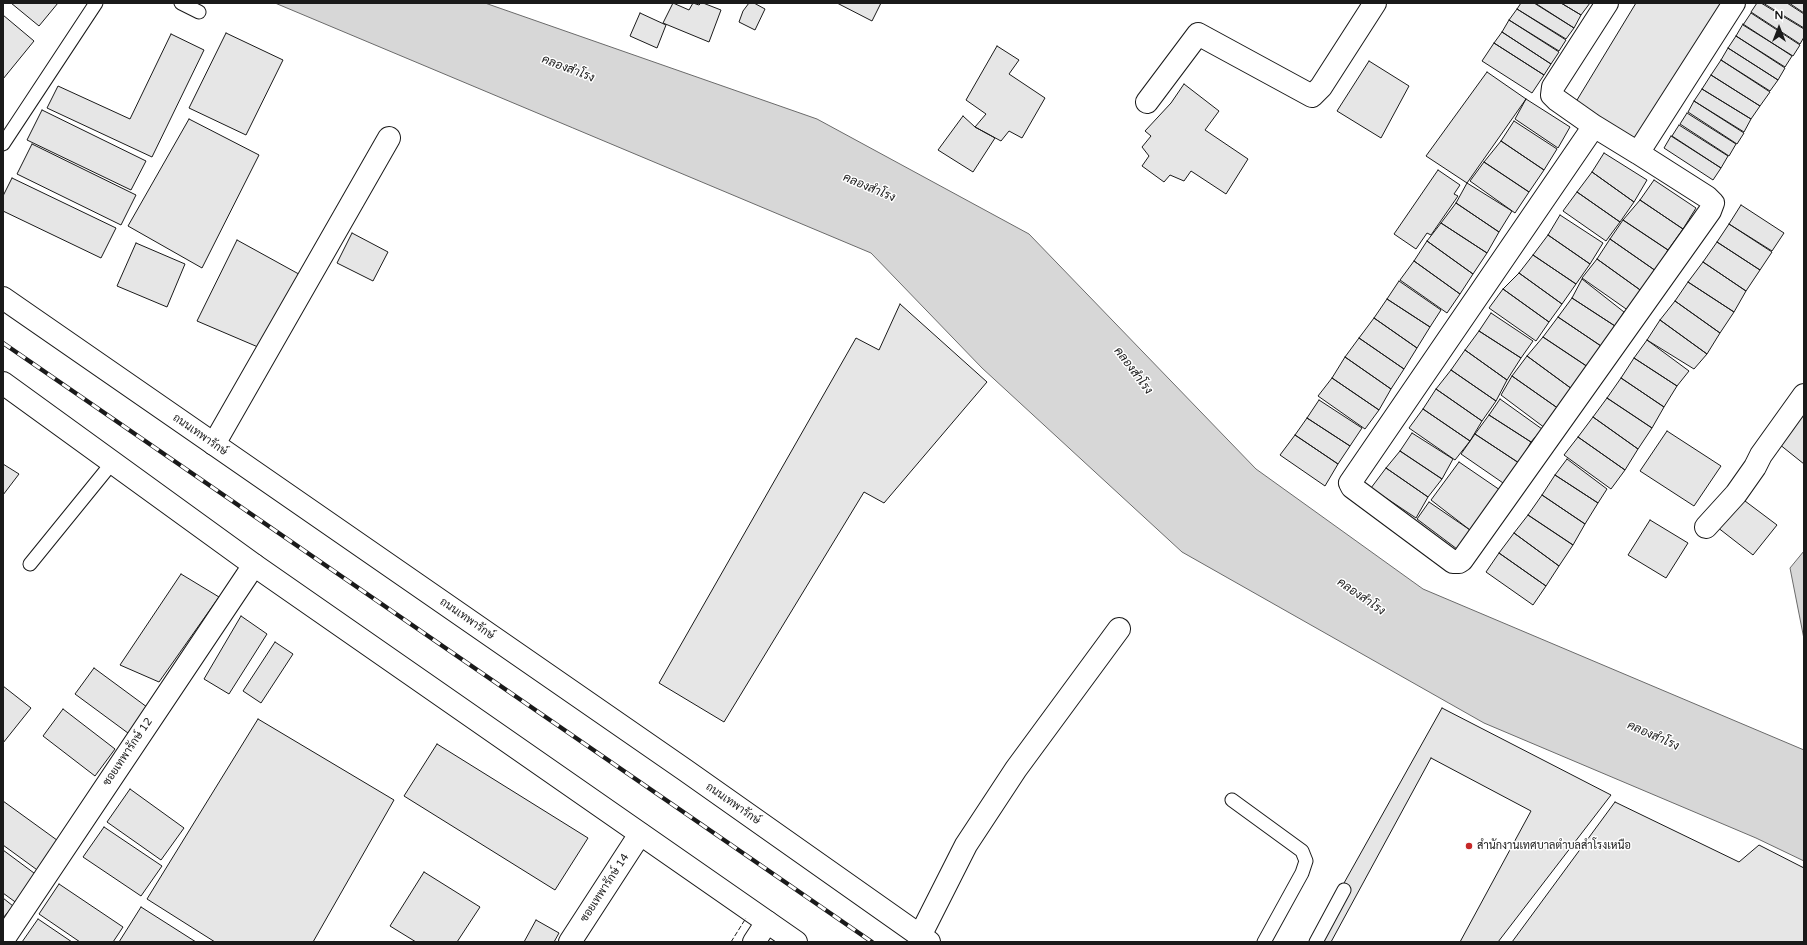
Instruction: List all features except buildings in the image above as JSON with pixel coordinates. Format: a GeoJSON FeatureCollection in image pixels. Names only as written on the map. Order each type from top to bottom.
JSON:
{"type":"FeatureCollection","features":[{"type":"Feature","properties":{"kind":"street"},"geometry":{"type":"LineString","coordinates":[[1147,102],[1198,34],[1312,96],[1321,87],[1375,3]]}},
{"type":"Feature","properties":{"kind":"street"},"geometry":{"type":"LineString","coordinates":[[1594,126],[1350,483],[1352,487],[1453,562],[1459,562],[1462,560],[1710,211],[1713,203],[1707,197],[1594,126],[1552,95],[1553,87],[1607,3]]}},
{"type":"Feature","properties":{"kind":"street"},"geometry":{"type":"LineString","coordinates":[[1638,153],[1734,3]]}},
{"type":"Feature","properties":{"kind":"street"},"geometry":{"type":"LineString","coordinates":[[214,444],[389,138]]}},
{"type":"Feature","properties":{"kind":"street","name":"ถนนเทพารักษ์"},"geometry":{"type":"LineString","coordinates":[[3,298],[685,770],[925,939]]}},
{"type":"Feature","properties":{"kind":"street"},"geometry":{"type":"LineString","coordinates":[[3,383],[254,565],[796,942]]}},
{"type":"Feature","properties":{"kind":"street"},"geometry":{"type":"LineString","coordinates":[[1706,527],[1736,494],[1755,467],[1760,455],[1804,395]]}},
{"type":"Feature","properties":{"kind":"street","name":"ซอยเทพารักษ์ 12"},"geometry":{"type":"LineString","coordinates":[[3,940],[254,565]]}},
{"type":"Feature","properties":{"kind":"street"},"geometry":{"type":"LineString","coordinates":[[925,939],[966,845],[1016,768],[1119,629]]}},
{"type":"Feature","properties":{"kind":"street","name":"ซอยเทพารักษ์ 14"},"geometry":{"type":"LineString","coordinates":[[570,942],[640,834]]}},
{"type":"Feature","properties":{"kind":"street"},"geometry":{"type":"LineString","coordinates":[[754,942],[767,922]]}},
{"type":"Feature","properties":{"kind":"lane"},"geometry":{"type":"LineString","coordinates":[[3,144],[96,3]]}},
{"type":"Feature","properties":{"kind":"lane"},"geometry":{"type":"LineString","coordinates":[[181,3],[199,12]]}},
{"type":"Feature","properties":{"kind":"lane"},"geometry":{"type":"LineString","coordinates":[[30,564],[112,462]]}},
{"type":"Feature","properties":{"kind":"lane"},"geometry":{"type":"LineString","coordinates":[[1232,800],[1302,851],[1306,860],[1302,873],[1264,942]]}},
{"type":"Feature","properties":{"kind":"lane"},"geometry":{"type":"LineString","coordinates":[[1316,942],[1344,890]]}},
{"type":"Feature","properties":{"kind":"water","name":"คลองสำโรง"},"geometry":{"type":"Polygon","coordinates":[[[275,3],[485,3],[817,119],[1029,234],[1256,469],[1423,589],[1804,750],[1804,861],[1756,838],[1484,723],[1182,552],[982,368],[871,253],[275,3]]]}},
{"type":"Feature","properties":{"kind":"water"},"geometry":{"type":"Polygon","coordinates":[[[1804,551],[1804,639],[1790,568],[1804,551]]]}},
{"type":"Feature","properties":{"kind":"railway"},"geometry":{"type":"LineString","coordinates":[[3,343],[872,942]]}},
{"type":"Feature","properties":{"kind":"fence"},"geometry":{"type":"LineString","coordinates":[[731,942],[746,918]]}},
{"type":"Feature","properties":{"kind":"place","name":"สำนักงานเทศบาลตำบลสำโรงเหนือ"},"geometry":{"type":"Point","coordinates":[1469,846]}}]}
